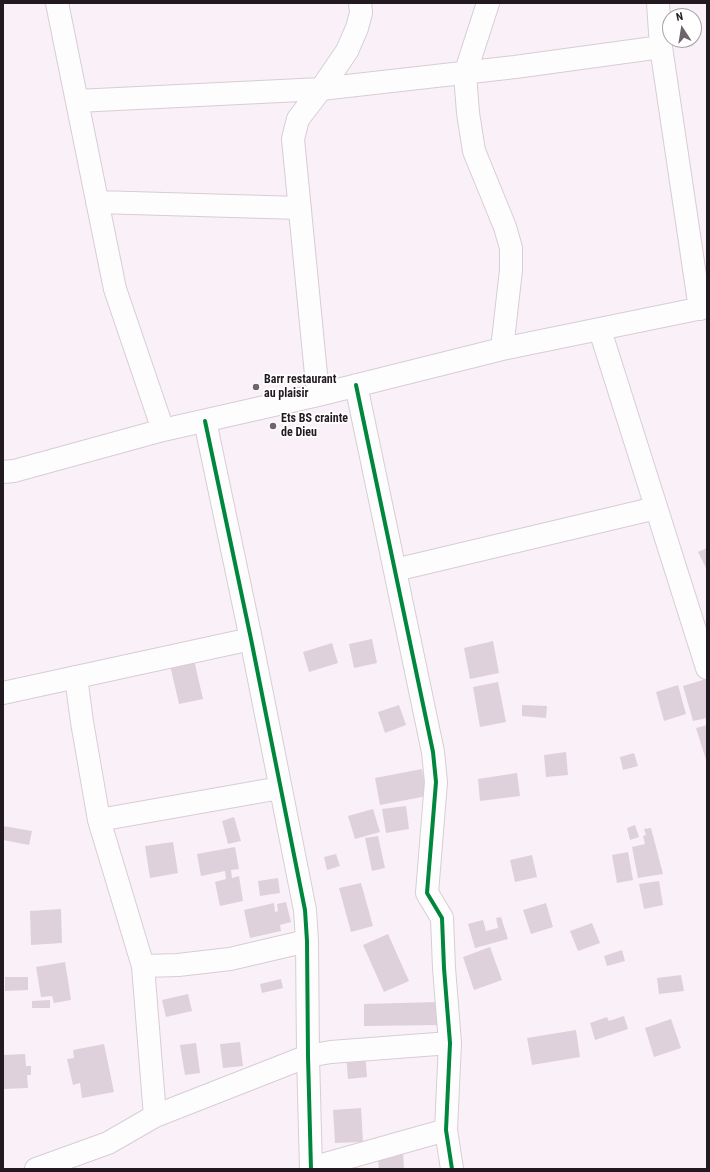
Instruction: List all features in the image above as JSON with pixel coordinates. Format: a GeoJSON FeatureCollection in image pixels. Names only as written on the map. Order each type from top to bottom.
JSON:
{"type":"FeatureCollection","features":[{"type":"Feature","properties":{"kind":"street"},"geometry":{"type":"LineString","coordinates":[[57,3],[115,289],[163,430]]}},
{"type":"Feature","properties":{"kind":"street"},"geometry":{"type":"LineString","coordinates":[[318,394],[293,139],[298,119],[321,89],[346,51],[361,13],[360,3]]}},
{"type":"Feature","properties":{"kind":"street"},"geometry":{"type":"LineString","coordinates":[[488,3],[465,74],[468,113],[474,151],[506,226],[511,248],[511,270],[502,349]]}},
{"type":"Feature","properties":{"kind":"street"},"geometry":{"type":"LineString","coordinates":[[3,472],[14,471],[163,430],[502,349],[704,308],[661,47],[658,3]]}},
{"type":"Feature","properties":{"kind":"street"},"geometry":{"type":"LineString","coordinates":[[77,101],[321,89],[465,74],[661,47]]}},
{"type":"Feature","properties":{"kind":"street"},"geometry":{"type":"LineString","coordinates":[[97,202],[300,208]]}},
{"type":"Feature","properties":{"kind":"street"},"geometry":{"type":"LineString","coordinates":[[600,330],[707,668]]}},
{"type":"Feature","properties":{"kind":"street"},"geometry":{"type":"LineString","coordinates":[[356,385],[434,760],[436,782],[427,893],[442,918],[444,968],[450,1042],[446,1130],[452,1169]]}},
{"type":"Feature","properties":{"kind":"street"},"geometry":{"type":"LineString","coordinates":[[205,421],[251,639],[305,910],[307,941],[311,1168],[446,1130]]}},
{"type":"Feature","properties":{"kind":"street"},"geometry":{"type":"LineString","coordinates":[[395,570],[656,508]]}},
{"type":"Feature","properties":{"kind":"street"},"geometry":{"type":"LineString","coordinates":[[3,693],[251,639]]}},
{"type":"Feature","properties":{"kind":"street"},"geometry":{"type":"LineString","coordinates":[[76,677],[82,722],[99,820],[143,966],[155,1116]]}},
{"type":"Feature","properties":{"kind":"street"},"geometry":{"type":"LineString","coordinates":[[99,820],[280,788]]}},
{"type":"Feature","properties":{"kind":"street"},"geometry":{"type":"LineString","coordinates":[[143,966],[178,965],[230,959],[307,941]]}},
{"type":"Feature","properties":{"kind":"street"},"geometry":{"type":"LineString","coordinates":[[36,1169],[108,1143],[155,1116],[308,1056],[332,1052],[450,1042]]}},
{"type":"Feature","properties":{"kind":"building"},"geometry":{"type":"Polygon","coordinates":[[[707,548],[707,570],[698,552],[707,548]]]}},
{"type":"Feature","properties":{"kind":"building"},"geometry":{"type":"Polygon","coordinates":[[[372,639],[377,663],[354,668],[349,644],[372,639]]]}},
{"type":"Feature","properties":{"kind":"building"},"geometry":{"type":"Polygon","coordinates":[[[493,641],[499,673],[470,679],[464,648],[493,641]]]}},
{"type":"Feature","properties":{"kind":"building"},"geometry":{"type":"Polygon","coordinates":[[[332,643],[338,663],[309,672],[303,652],[332,643]]]}},
{"type":"Feature","properties":{"kind":"building"},"geometry":{"type":"Polygon","coordinates":[[[194,660],[203,699],[179,704],[170,665],[194,660]]]}},
{"type":"Feature","properties":{"kind":"building"},"geometry":{"type":"Polygon","coordinates":[[[706,679],[707,718],[693,721],[683,686],[706,679]]]}},
{"type":"Feature","properties":{"kind":"building"},"geometry":{"type":"Polygon","coordinates":[[[498,682],[506,722],[480,727],[473,687],[498,682]]]}},
{"type":"Feature","properties":{"kind":"building"},"geometry":{"type":"Polygon","coordinates":[[[678,685],[686,714],[664,721],[656,692],[678,685]]]}},
{"type":"Feature","properties":{"kind":"building"},"geometry":{"type":"Polygon","coordinates":[[[399,705],[406,725],[385,733],[378,712],[399,705]]]}},
{"type":"Feature","properties":{"kind":"building"},"geometry":{"type":"Polygon","coordinates":[[[522,705],[547,706],[546,718],[522,716],[522,705]]]}},
{"type":"Feature","properties":{"kind":"building"},"geometry":{"type":"Polygon","coordinates":[[[707,725],[707,763],[696,728],[707,725]]]}},
{"type":"Feature","properties":{"kind":"building"},"geometry":{"type":"Polygon","coordinates":[[[566,752],[568,775],[546,777],[544,755],[566,752]]]}},
{"type":"Feature","properties":{"kind":"building"},"geometry":{"type":"Polygon","coordinates":[[[634,753],[638,766],[623,770],[620,757],[634,753]]]}},
{"type":"Feature","properties":{"kind":"building"},"geometry":{"type":"Polygon","coordinates":[[[422,769],[427,796],[380,805],[375,778],[422,769]]]}},
{"type":"Feature","properties":{"kind":"building"},"geometry":{"type":"Polygon","coordinates":[[[517,773],[520,796],[480,801],[478,779],[517,773]]]}},
{"type":"Feature","properties":{"kind":"building"},"geometry":{"type":"Polygon","coordinates":[[[406,806],[409,829],[386,833],[382,809],[406,806]]]}},
{"type":"Feature","properties":{"kind":"building"},"geometry":{"type":"Polygon","coordinates":[[[373,809],[380,832],[355,839],[348,816],[373,809]]]}},
{"type":"Feature","properties":{"kind":"building"},"geometry":{"type":"Polygon","coordinates":[[[234,817],[241,841],[228,844],[222,821],[234,817]]]}},
{"type":"Feature","properties":{"kind":"building"},"geometry":{"type":"Polygon","coordinates":[[[635,825],[639,837],[630,840],[627,828],[635,825]]]}},
{"type":"Feature","properties":{"kind":"building"},"geometry":{"type":"Polygon","coordinates":[[[3,826],[32,831],[29,845],[3,840],[3,826]]]}},
{"type":"Feature","properties":{"kind":"building"},"geometry":{"type":"Polygon","coordinates":[[[651,828],[663,874],[638,878],[632,847],[645,844],[643,836],[646,835],[644,829],[651,828]]]}},
{"type":"Feature","properties":{"kind":"building"},"geometry":{"type":"Polygon","coordinates":[[[378,836],[385,868],[372,871],[365,838],[378,836]]]}},
{"type":"Feature","properties":{"kind":"building"},"geometry":{"type":"Polygon","coordinates":[[[173,842],[178,873],[150,878],[145,846],[173,842]]]}},
{"type":"Feature","properties":{"kind":"building"},"geometry":{"type":"Polygon","coordinates":[[[235,847],[239,869],[231,870],[232,878],[239,876],[243,901],[220,906],[215,882],[226,879],[225,871],[201,876],[197,854],[235,847]]]}},
{"type":"Feature","properties":{"kind":"building"},"geometry":{"type":"Polygon","coordinates":[[[628,852],[633,880],[617,883],[612,855],[628,852]]]}},
{"type":"Feature","properties":{"kind":"building"},"geometry":{"type":"Polygon","coordinates":[[[336,854],[340,866],[327,870],[324,857],[336,854]]]}},
{"type":"Feature","properties":{"kind":"building"},"geometry":{"type":"Polygon","coordinates":[[[532,855],[537,877],[515,882],[510,860],[532,855]]]}},
{"type":"Feature","properties":{"kind":"building"},"geometry":{"type":"Polygon","coordinates":[[[278,878],[280,893],[260,896],[258,881],[278,878]]]}},
{"type":"Feature","properties":{"kind":"building"},"geometry":{"type":"Polygon","coordinates":[[[659,881],[663,905],[644,909],[639,884],[659,881]]]}},
{"type":"Feature","properties":{"kind":"building"},"geometry":{"type":"Polygon","coordinates":[[[361,883],[373,926],[351,932],[339,888],[361,883]]]}},
{"type":"Feature","properties":{"kind":"building"},"geometry":{"type":"Polygon","coordinates":[[[286,902],[291,922],[280,925],[281,931],[250,938],[244,910],[274,903],[275,912],[278,911],[277,904],[286,902]]]}},
{"type":"Feature","properties":{"kind":"building"},"geometry":{"type":"Polygon","coordinates":[[[546,903],[553,927],[531,934],[523,910],[546,903]]]}},
{"type":"Feature","properties":{"kind":"building"},"geometry":{"type":"Polygon","coordinates":[[[61,909],[62,943],[31,945],[30,911],[61,909]]]}},
{"type":"Feature","properties":{"kind":"building"},"geometry":{"type":"Polygon","coordinates":[[[501,917],[508,939],[475,948],[468,924],[483,920],[486,931],[498,928],[496,918],[501,917]]]}},
{"type":"Feature","properties":{"kind":"building"},"geometry":{"type":"Polygon","coordinates":[[[592,923],[600,943],[578,951],[570,931],[592,923]]]}},
{"type":"Feature","properties":{"kind":"building"},"geometry":{"type":"Polygon","coordinates":[[[388,934],[409,981],[384,992],[363,945],[388,934]]]}},
{"type":"Feature","properties":{"kind":"building"},"geometry":{"type":"Polygon","coordinates":[[[490,947],[502,980],[474,990],[463,957],[490,947]]]}},
{"type":"Feature","properties":{"kind":"building"},"geometry":{"type":"Polygon","coordinates":[[[622,950],[625,961],[607,966],[604,956],[622,950]]]}},
{"type":"Feature","properties":{"kind":"building"},"geometry":{"type":"Polygon","coordinates":[[[65,962],[71,1000],[54,1003],[52,996],[41,997],[36,967],[65,962]]]}},
{"type":"Feature","properties":{"kind":"building"},"geometry":{"type":"Polygon","coordinates":[[[681,975],[684,991],[659,994],[657,978],[681,975]]]}},
{"type":"Feature","properties":{"kind":"building"},"geometry":{"type":"Polygon","coordinates":[[[5,977],[28,977],[28,990],[5,991],[5,977]]]}},
{"type":"Feature","properties":{"kind":"building"},"geometry":{"type":"Polygon","coordinates":[[[281,979],[283,988],[262,993],[260,984],[281,979]]]}},
{"type":"Feature","properties":{"kind":"building"},"geometry":{"type":"Polygon","coordinates":[[[188,994],[192,1011],[166,1017],[162,1000],[188,994]]]}},
{"type":"Feature","properties":{"kind":"building"},"geometry":{"type":"Polygon","coordinates":[[[50,1000],[50,1008],[32,1008],[32,1001],[50,1000]]]}},
{"type":"Feature","properties":{"kind":"building"},"geometry":{"type":"Polygon","coordinates":[[[438,1002],[439,1025],[364,1026],[364,1004],[438,1002]]]}},
{"type":"Feature","properties":{"kind":"building"},"geometry":{"type":"Polygon","coordinates":[[[624,1016],[628,1029],[595,1040],[590,1023],[607,1017],[609,1021],[624,1016]]]}},
{"type":"Feature","properties":{"kind":"building"},"geometry":{"type":"Polygon","coordinates":[[[671,1019],[681,1048],[654,1057],[645,1028],[671,1019]]]}},
{"type":"Feature","properties":{"kind":"building"},"geometry":{"type":"Polygon","coordinates":[[[576,1030],[580,1057],[532,1065],[527,1038],[576,1030]]]}},
{"type":"Feature","properties":{"kind":"building"},"geometry":{"type":"Polygon","coordinates":[[[240,1042],[243,1066],[223,1068],[220,1044],[240,1042]]]}},
{"type":"Feature","properties":{"kind":"building"},"geometry":{"type":"Polygon","coordinates":[[[196,1043],[200,1073],[185,1075],[180,1045],[196,1043]]]}},
{"type":"Feature","properties":{"kind":"building"},"geometry":{"type":"Polygon","coordinates":[[[104,1044],[114,1092],[82,1098],[80,1083],[73,1085],[67,1059],[74,1058],[73,1050],[104,1044]]]}},
{"type":"Feature","properties":{"kind":"building"},"geometry":{"type":"Polygon","coordinates":[[[365,1053],[367,1077],[348,1079],[346,1054],[365,1053]]]}},
{"type":"Feature","properties":{"kind":"building"},"geometry":{"type":"Polygon","coordinates":[[[25,1054],[26,1066],[31,1066],[31,1075],[27,1075],[28,1088],[3,1089],[3,1055],[25,1054]]]}},
{"type":"Feature","properties":{"kind":"building"},"geometry":{"type":"Polygon","coordinates":[[[361,1108],[363,1142],[335,1143],[333,1110],[361,1108]]]}},
{"type":"Feature","properties":{"kind":"building"},"geometry":{"type":"Polygon","coordinates":[[[403,1150],[404,1169],[379,1169],[377,1152],[403,1150]]]}},
{"type":"Feature","properties":{"kind":"cycle path"},"geometry":{"type":"LineString","coordinates":[[356,385],[433,752],[436,782],[427,893],[442,918],[450,1043],[446,1130],[452,1169]]}},
{"type":"Feature","properties":{"kind":"cycle path"},"geometry":{"type":"LineString","coordinates":[[205,421],[251,639],[305,910],[307,941],[311,1169]]}},
{"type":"Feature","properties":{"kind":"place","name":"Barr restaurant au plaisir"},"geometry":{"type":"Point","coordinates":[256,387]}},
{"type":"Feature","properties":{"kind":"place","name":"Ets BS crainte de Dieu"},"geometry":{"type":"Point","coordinates":[273,426]}}]}
